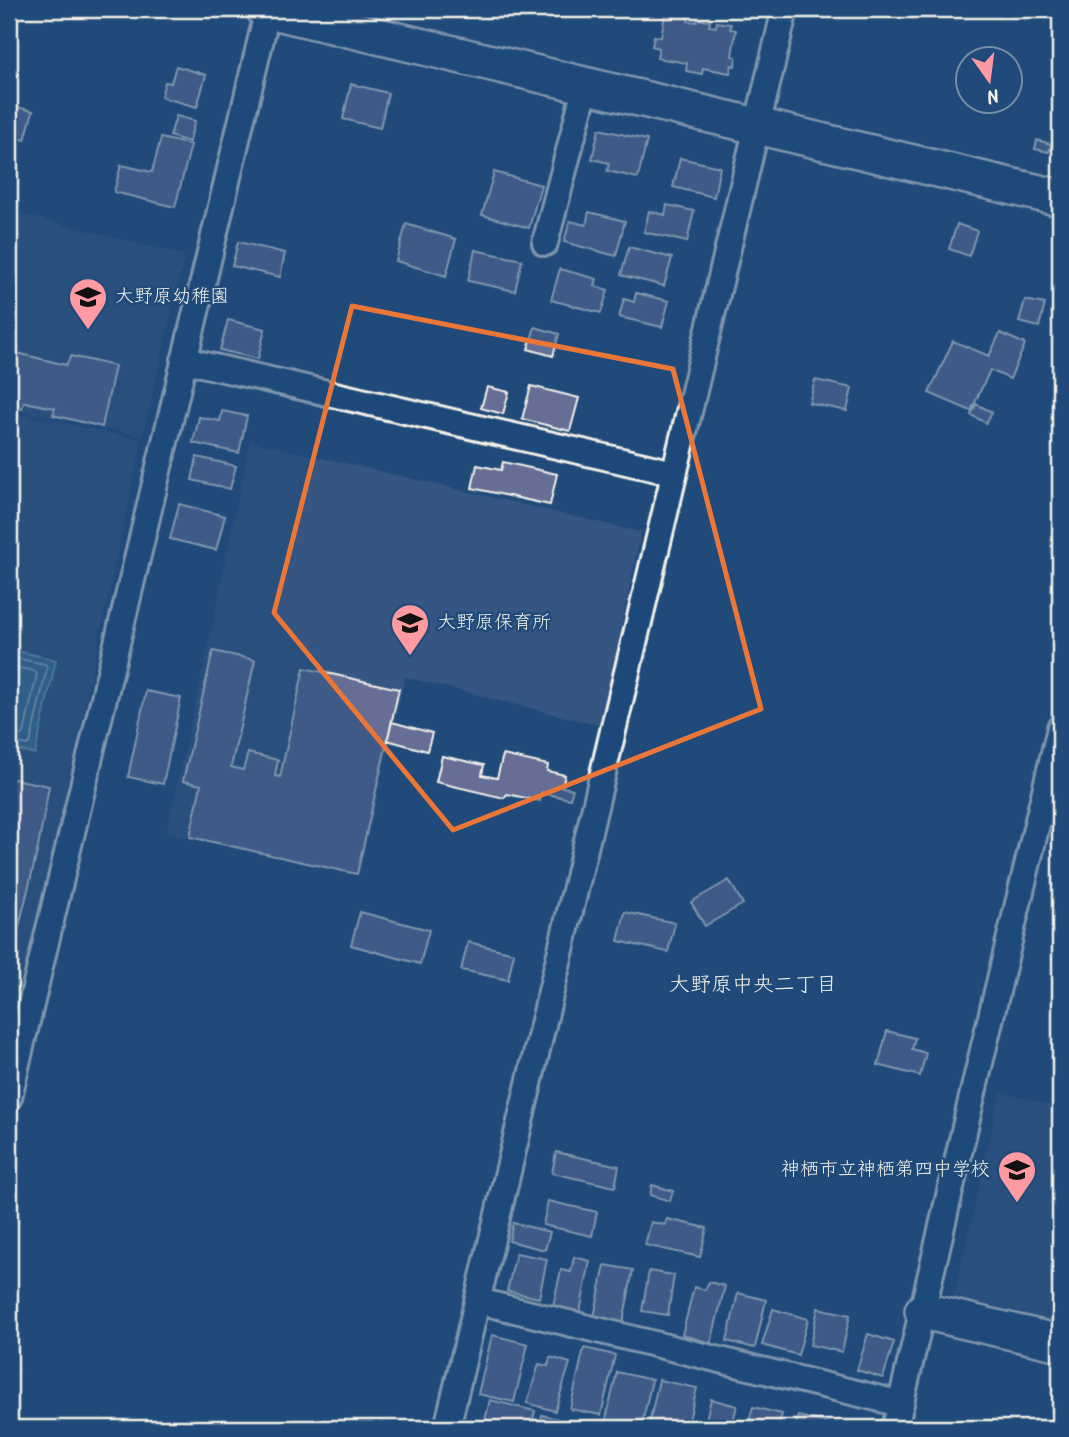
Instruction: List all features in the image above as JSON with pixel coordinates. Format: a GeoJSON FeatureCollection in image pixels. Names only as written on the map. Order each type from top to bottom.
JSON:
{"type":"FeatureCollection","features":[{"type":"Feature","properties":{"kind":"street"},"geometry":{"type":"LineString","coordinates":[[9,1097],[267,9],[1060,198]]}},
{"type":"Feature","properties":{"kind":"street"},"geometry":{"type":"LineString","coordinates":[[447,1428],[785,9]]}},
{"type":"Feature","properties":{"kind":"street"},"geometry":{"type":"LineString","coordinates":[[545,243],[586,85]]}},
{"type":"Feature","properties":{"kind":"street"},"geometry":{"type":"LineString","coordinates":[[184,360],[674,473]]}},
{"type":"Feature","properties":{"kind":"street"},"geometry":{"type":"LineString","coordinates":[[478,1301],[898,1416],[1060,728]]}},
{"type":"Feature","properties":{"kind":"street"},"geometry":{"type":"LineString","coordinates":[[923,1311],[1060,1343]]}},
{"type":"Feature","properties":{"kind":"highlighted area"},"geometry":{"type":"Polygon","coordinates":[[[352,306],[673,369],[761,709],[453,830],[274,613],[352,306]]]}},
{"type":"Feature","properties":{"kind":"shaded area","name":"大野原幼稚園"},"geometry":{"type":"Polygon","coordinates":[[[9,211],[185,255],[143,436],[9,408],[9,211]]]}},
{"type":"Feature","properties":{"kind":"shaded area"},"geometry":{"type":"Polygon","coordinates":[[[9,412],[142,440],[9,1057],[9,412]]]}},
{"type":"Feature","properties":{"kind":"shaded area","name":"大野原保育所"},"geometry":{"type":"Polygon","coordinates":[[[250,441],[641,532],[601,726],[405,677],[360,872],[166,833],[250,441]]]}},
{"type":"Feature","properties":{"kind":"shaded area","name":"神栖市立神栖第四中学校"},"geometry":{"type":"Polygon","coordinates":[[[1000,1092],[1060,1107],[1060,1326],[953,1301],[1000,1092]]]}},
{"type":"Feature","properties":{"kind":"water"},"geometry":{"type":"Polygon","coordinates":[[[9,649],[56,660],[35,754],[9,748],[9,649]]]}},
{"type":"Feature","properties":{"kind":"building"},"geometry":{"type":"Polygon","coordinates":[[[675,13],[689,15],[688,21],[710,21],[709,26],[716,27],[717,22],[731,24],[730,29],[736,30],[732,56],[736,57],[735,66],[732,65],[730,73],[703,68],[702,74],[686,71],[687,63],[657,58],[659,48],[652,46],[654,36],[661,37],[665,15],[674,16],[675,13]]]}},
{"type":"Feature","properties":{"kind":"building"},"geometry":{"type":"Polygon","coordinates":[[[176,66],[206,75],[197,107],[161,97],[165,82],[171,83],[176,66]]]}},
{"type":"Feature","properties":{"kind":"building"},"geometry":{"type":"Polygon","coordinates":[[[351,84],[388,93],[380,128],[343,119],[351,84]]]}},
{"type":"Feature","properties":{"kind":"building"},"geometry":{"type":"Polygon","coordinates":[[[9,105],[33,111],[25,140],[9,136],[9,105]]]}},
{"type":"Feature","properties":{"kind":"building"},"geometry":{"type":"Polygon","coordinates":[[[176,116],[195,121],[189,142],[170,136],[176,116]]]}},
{"type":"Feature","properties":{"kind":"building"},"geometry":{"type":"Polygon","coordinates":[[[599,129],[647,140],[638,178],[607,171],[609,163],[592,159],[599,129]]]}},
{"type":"Feature","properties":{"kind":"building"},"geometry":{"type":"Polygon","coordinates":[[[161,138],[191,145],[175,207],[114,192],[121,165],[152,172],[161,138]]]}},
{"type":"Feature","properties":{"kind":"building"},"geometry":{"type":"Polygon","coordinates":[[[1037,140],[1051,144],[1049,152],[1035,149],[1037,140]]]}},
{"type":"Feature","properties":{"kind":"building"},"geometry":{"type":"Polygon","coordinates":[[[680,158],[720,167],[714,197],[673,187],[680,158]]]}},
{"type":"Feature","properties":{"kind":"building"},"geometry":{"type":"Polygon","coordinates":[[[494,172],[541,185],[529,228],[482,215],[494,172]]]}},
{"type":"Feature","properties":{"kind":"building"},"geometry":{"type":"Polygon","coordinates":[[[667,205],[694,211],[687,242],[644,232],[649,211],[665,215],[667,205]]]}},
{"type":"Feature","properties":{"kind":"building"},"geometry":{"type":"Polygon","coordinates":[[[589,212],[625,221],[616,256],[564,242],[570,221],[586,225],[589,212]]]}},
{"type":"Feature","properties":{"kind":"building"},"geometry":{"type":"Polygon","coordinates":[[[406,224],[456,239],[446,276],[396,261],[406,224]]]}},
{"type":"Feature","properties":{"kind":"building"},"geometry":{"type":"Polygon","coordinates":[[[957,224],[977,231],[969,256],[949,249],[957,224]]]}},
{"type":"Feature","properties":{"kind":"building"},"geometry":{"type":"Polygon","coordinates":[[[238,242],[285,253],[280,277],[232,266],[238,242]]]}},
{"type":"Feature","properties":{"kind":"building"},"geometry":{"type":"Polygon","coordinates":[[[629,247],[672,258],[664,286],[621,275],[629,247]]]}},
{"type":"Feature","properties":{"kind":"building"},"geometry":{"type":"Polygon","coordinates":[[[475,250],[522,260],[515,291],[468,281],[475,250]]]}},
{"type":"Feature","properties":{"kind":"building"},"geometry":{"type":"Polygon","coordinates":[[[560,269],[597,279],[595,286],[608,290],[601,313],[551,300],[560,269]]]}},
{"type":"Feature","properties":{"kind":"building"},"geometry":{"type":"Polygon","coordinates":[[[636,293],[669,301],[662,327],[619,317],[624,299],[634,302],[636,293]]]}},
{"type":"Feature","properties":{"kind":"building"},"geometry":{"type":"Polygon","coordinates":[[[1025,300],[1045,304],[1039,327],[1019,322],[1025,300]]]}},
{"type":"Feature","properties":{"kind":"building"},"geometry":{"type":"Polygon","coordinates":[[[228,320],[265,329],[258,359],[220,350],[228,320]]]}},
{"type":"Feature","properties":{"kind":"building"},"geometry":{"type":"Polygon","coordinates":[[[535,327],[559,334],[553,356],[528,349],[535,327]]]}},
{"type":"Feature","properties":{"kind":"building"},"geometry":{"type":"Polygon","coordinates":[[[1000,333],[1025,344],[1010,379],[990,370],[971,411],[929,393],[953,341],[989,356],[1000,333]]]}},
{"type":"Feature","properties":{"kind":"building"},"geometry":{"type":"Polygon","coordinates":[[[9,351],[66,365],[71,356],[115,366],[102,427],[53,415],[55,408],[24,402],[22,409],[9,406],[9,351]]]}},
{"type":"Feature","properties":{"kind":"building"},"geometry":{"type":"Polygon","coordinates":[[[815,380],[852,388],[847,411],[809,403],[815,380]]]}},
{"type":"Feature","properties":{"kind":"building"},"geometry":{"type":"Polygon","coordinates":[[[531,386],[579,398],[570,431],[522,419],[531,386]]]}},
{"type":"Feature","properties":{"kind":"building"},"geometry":{"type":"Polygon","coordinates":[[[487,387],[509,392],[503,414],[481,408],[487,387]]]}},
{"type":"Feature","properties":{"kind":"building"},"geometry":{"type":"Polygon","coordinates":[[[976,404],[992,412],[986,423],[971,415],[976,404]]]}},
{"type":"Feature","properties":{"kind":"building"},"geometry":{"type":"Polygon","coordinates":[[[222,411],[247,416],[239,453],[193,443],[199,417],[220,421],[222,411]]]}},
{"type":"Feature","properties":{"kind":"building"},"geometry":{"type":"Polygon","coordinates":[[[197,457],[236,466],[230,489],[192,480],[197,457]]]}},
{"type":"Feature","properties":{"kind":"building"},"geometry":{"type":"Polygon","coordinates":[[[503,462],[557,474],[550,505],[472,488],[477,465],[501,470],[503,462]]]}},
{"type":"Feature","properties":{"kind":"building"},"geometry":{"type":"Polygon","coordinates":[[[179,504],[225,516],[216,550],[170,539],[179,504]]]}},
{"type":"Feature","properties":{"kind":"building"},"geometry":{"type":"Polygon","coordinates":[[[213,651],[255,660],[231,767],[243,770],[248,753],[278,760],[275,776],[280,777],[304,668],[399,689],[357,874],[190,837],[201,785],[183,781],[213,651]]]}},
{"type":"Feature","properties":{"kind":"building"},"geometry":{"type":"Polygon","coordinates":[[[146,691],[181,698],[163,784],[128,777],[146,691]]]}},
{"type":"Feature","properties":{"kind":"building"},"geometry":{"type":"Polygon","coordinates":[[[392,722],[432,733],[427,751],[387,740],[392,722]]]}},
{"type":"Feature","properties":{"kind":"building"},"geometry":{"type":"Polygon","coordinates":[[[503,755],[548,765],[547,771],[565,775],[562,787],[573,789],[570,799],[542,793],[540,801],[507,794],[504,798],[436,782],[442,756],[484,765],[482,775],[497,778],[503,755]]]}},
{"type":"Feature","properties":{"kind":"building"},"geometry":{"type":"Polygon","coordinates":[[[9,778],[49,786],[38,848],[9,968],[9,778]]]}},
{"type":"Feature","properties":{"kind":"building"},"geometry":{"type":"Polygon","coordinates":[[[729,880],[743,904],[705,926],[691,902],[729,880]]]}},
{"type":"Feature","properties":{"kind":"building"},"geometry":{"type":"Polygon","coordinates":[[[360,912],[429,930],[420,964],[351,945],[360,912]]]}},
{"type":"Feature","properties":{"kind":"building"},"geometry":{"type":"Polygon","coordinates":[[[625,912],[675,923],[668,952],[618,941],[625,912]]]}},
{"type":"Feature","properties":{"kind":"building"},"geometry":{"type":"Polygon","coordinates":[[[468,942],[514,953],[508,980],[461,970],[468,942]]]}},
{"type":"Feature","properties":{"kind":"building"},"geometry":{"type":"Polygon","coordinates":[[[887,1031],[915,1038],[912,1049],[926,1053],[920,1076],[878,1065],[887,1031]]]}},
{"type":"Feature","properties":{"kind":"building"},"geometry":{"type":"Polygon","coordinates":[[[556,1152],[619,1166],[615,1187],[552,1173],[556,1152]]]}},
{"type":"Feature","properties":{"kind":"building"},"geometry":{"type":"Polygon","coordinates":[[[652,1185],[673,1191],[670,1201],[650,1195],[652,1185]]]}},
{"type":"Feature","properties":{"kind":"building"},"geometry":{"type":"Polygon","coordinates":[[[548,1201],[597,1212],[592,1236],[543,1225],[548,1201]]]}},
{"type":"Feature","properties":{"kind":"building"},"geometry":{"type":"Polygon","coordinates":[[[667,1219],[707,1228],[700,1257],[645,1245],[651,1222],[665,1225],[667,1219]]]}},
{"type":"Feature","properties":{"kind":"building"},"geometry":{"type":"Polygon","coordinates":[[[513,1223],[550,1232],[545,1250],[509,1241],[513,1223]]]}},
{"type":"Feature","properties":{"kind":"building"},"geometry":{"type":"Polygon","coordinates":[[[516,1253],[547,1259],[539,1298],[507,1291],[516,1253]]]}},
{"type":"Feature","properties":{"kind":"building"},"geometry":{"type":"Polygon","coordinates":[[[574,1257],[590,1261],[580,1312],[553,1306],[561,1270],[571,1272],[574,1257]]]}},
{"type":"Feature","properties":{"kind":"building"},"geometry":{"type":"Polygon","coordinates":[[[605,1265],[633,1270],[623,1323],[594,1317],[605,1265]]]}},
{"type":"Feature","properties":{"kind":"building"},"geometry":{"type":"Polygon","coordinates":[[[649,1271],[674,1275],[668,1315],[642,1311],[649,1271]]]}},
{"type":"Feature","properties":{"kind":"building"},"geometry":{"type":"Polygon","coordinates":[[[709,1282],[725,1286],[711,1343],[682,1335],[694,1287],[705,1290],[709,1282]]]}},
{"type":"Feature","properties":{"kind":"building"},"geometry":{"type":"Polygon","coordinates":[[[738,1293],[766,1300],[755,1348],[727,1341],[738,1293]]]}},
{"type":"Feature","properties":{"kind":"building"},"geometry":{"type":"Polygon","coordinates":[[[818,1308],[850,1315],[842,1352],[810,1345],[818,1308]]]}},
{"type":"Feature","properties":{"kind":"building"},"geometry":{"type":"Polygon","coordinates":[[[773,1309],[808,1319],[798,1355],[762,1345],[773,1309]]]}},
{"type":"Feature","properties":{"kind":"building"},"geometry":{"type":"Polygon","coordinates":[[[868,1334],[894,1342],[883,1378],[857,1370],[868,1334]]]}},
{"type":"Feature","properties":{"kind":"building"},"geometry":{"type":"Polygon","coordinates":[[[492,1335],[528,1344],[514,1402],[478,1394],[492,1335]]]}},
{"type":"Feature","properties":{"kind":"building"},"geometry":{"type":"Polygon","coordinates":[[[584,1348],[615,1355],[601,1415],[570,1409],[584,1348]]]}},
{"type":"Feature","properties":{"kind":"building"},"geometry":{"type":"Polygon","coordinates":[[[550,1357],[570,1363],[555,1411],[527,1403],[539,1364],[548,1366],[550,1357]]]}},
{"type":"Feature","properties":{"kind":"building"},"geometry":{"type":"Polygon","coordinates":[[[617,1372],[652,1380],[641,1428],[605,1423],[617,1372]]]}},
{"type":"Feature","properties":{"kind":"building"},"geometry":{"type":"Polygon","coordinates":[[[659,1380],[697,1388],[687,1428],[648,1428],[659,1380]]]}},
{"type":"Feature","properties":{"kind":"building"},"geometry":{"type":"Polygon","coordinates":[[[711,1399],[737,1406],[731,1428],[704,1428],[711,1399]]]}},
{"type":"Feature","properties":{"kind":"building"},"geometry":{"type":"Polygon","coordinates":[[[490,1400],[535,1411],[531,1428],[483,1428],[490,1400]]]}},
{"type":"Feature","properties":{"kind":"building"},"geometry":{"type":"Polygon","coordinates":[[[753,1407],[782,1414],[778,1428],[747,1428],[753,1407]]]}},
{"type":"Feature","properties":{"kind":"building"},"geometry":{"type":"Polygon","coordinates":[[[542,1415],[595,1428],[539,1428],[542,1415]]]}},
{"type":"Feature","properties":{"kind":"building"},"geometry":{"type":"Polygon","coordinates":[[[798,1416],[825,1422],[823,1428],[795,1428],[798,1416]]]}},
{"type":"Feature","properties":{"kind":"building"},"geometry":{"type":"Polygon","coordinates":[[[828,1424],[847,1428],[827,1428],[828,1424]]]}},
{"type":"Feature","properties":{"kind":"place","name":"大野原幼稚園"},"geometry":{"type":"Point","coordinates":[88,331]}},
{"type":"Feature","properties":{"kind":"place","name":"大野原保育所"},"geometry":{"type":"Point","coordinates":[410,657]}},
{"type":"Feature","properties":{"kind":"place","name":"神栖市立神栖第四中学校"},"geometry":{"type":"Point","coordinates":[1017,1204]}},
{"type":"Feature","properties":{"kind":"district","name":"大野原中央二丁目"},"geometry":{"type":"Point","coordinates":[753,985]}}]}
